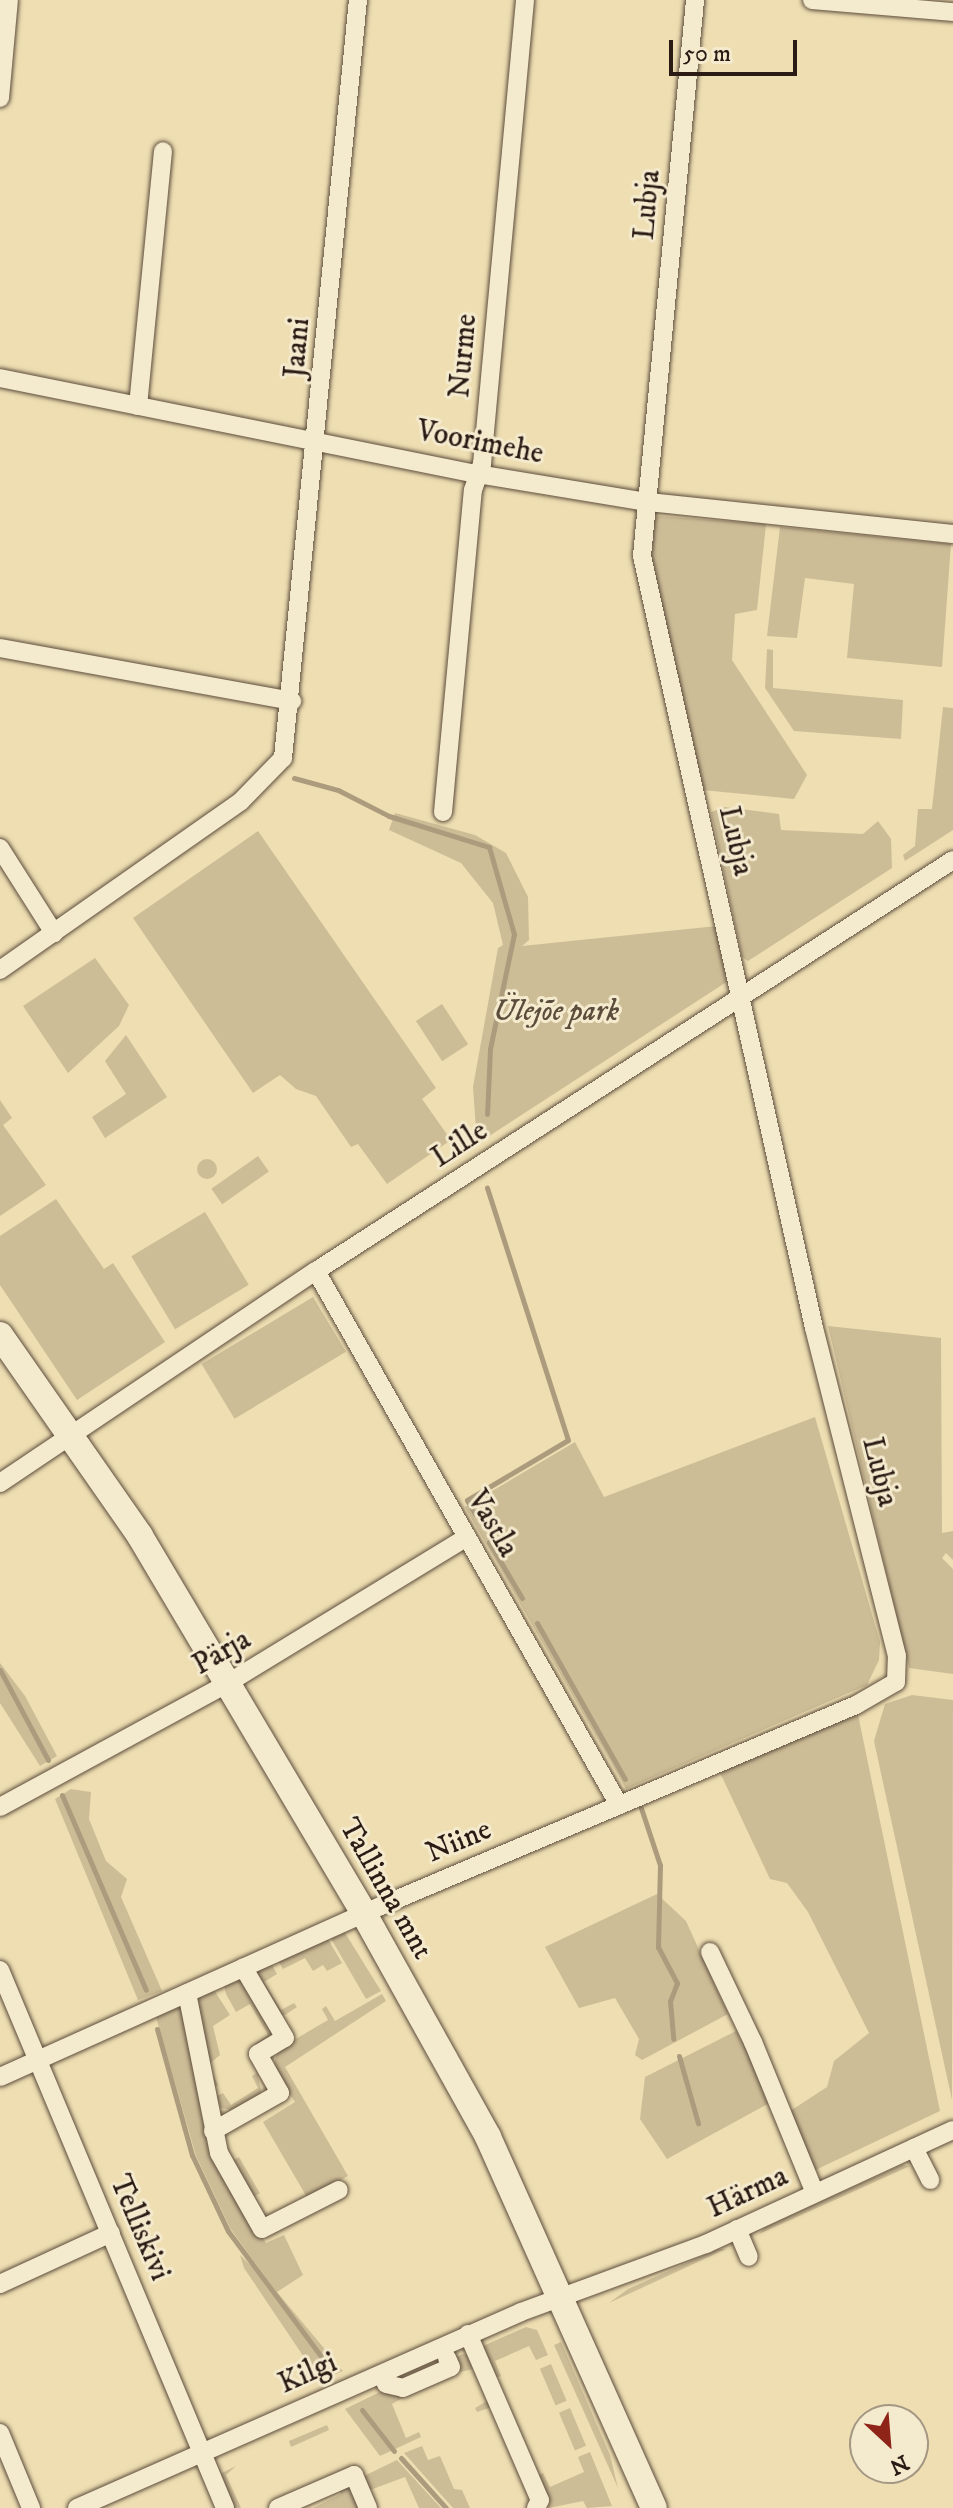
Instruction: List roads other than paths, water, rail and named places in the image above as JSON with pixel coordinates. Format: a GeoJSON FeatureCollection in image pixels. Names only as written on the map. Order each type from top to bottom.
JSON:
{"type":"FeatureCollection","features":[{"type":"Feature","properties":{"kind":"main road","name":"Tallinna mnt"},"geometry":{"type":"LineString","coordinates":[[0,1335],[140,1536],[364,1914],[488,2137],[564,2298],[654,2508]]}},
{"type":"Feature","properties":{"kind":"street"},"geometry":{"type":"LineString","coordinates":[[0,98],[9,0]]}},
{"type":"Feature","properties":{"kind":"street","name":"Jaani"},"geometry":{"type":"LineString","coordinates":[[0,970],[241,801],[283,758],[292,701],[358,0]]}},
{"type":"Feature","properties":{"kind":"street","name":"Nurme"},"geometry":{"type":"LineString","coordinates":[[443,812],[525,0]]}},
{"type":"Feature","properties":{"kind":"street","name":"Lubja"},"geometry":{"type":"LineString","coordinates":[[695,0],[642,556],[814,1328],[897,1656],[896,1682]]}},
{"type":"Feature","properties":{"kind":"street"},"geometry":{"type":"LineString","coordinates":[[812,0],[953,12]]}},
{"type":"Feature","properties":{"kind":"street"},"geometry":{"type":"LineString","coordinates":[[138,406],[163,151]]}},
{"type":"Feature","properties":{"kind":"street","name":"Voorimehe"},"geometry":{"type":"LineString","coordinates":[[0,378],[318,438],[478,474],[648,502],[953,534]]}},
{"type":"Feature","properties":{"kind":"street"},"geometry":{"type":"LineString","coordinates":[[0,648],[292,701]]}},
{"type":"Feature","properties":{"kind":"street"},"geometry":{"type":"LineString","coordinates":[[0,848],[54,933]]}},
{"type":"Feature","properties":{"kind":"street","name":"Lille"},"geometry":{"type":"LineString","coordinates":[[0,1483],[72,1438],[316,1271],[953,860]]}},
{"type":"Feature","properties":{"kind":"street","name":"Vastla"},"geometry":{"type":"LineString","coordinates":[[316,1271],[619,1805]]}},
{"type":"Feature","properties":{"kind":"street","name":"Pärja"},"geometry":{"type":"LineString","coordinates":[[0,1807],[228,1683],[467,1537]]}},
{"type":"Feature","properties":{"kind":"street","name":"Niine"},"geometry":{"type":"LineString","coordinates":[[0,2077],[364,1914],[856,1705],[896,1682]]}},
{"type":"Feature","properties":{"kind":"street"},"geometry":{"type":"LineString","coordinates":[[710,1952],[753,2042],[815,2193]]}},
{"type":"Feature","properties":{"kind":"street"},"geometry":{"type":"LineString","coordinates":[[213,2131],[280,2093],[258,2054],[285,2038],[243,1967]]}},
{"type":"Feature","properties":{"kind":"street","name":"Telliskivi"},"geometry":{"type":"LineString","coordinates":[[0,1970],[225,2508]]}},
{"type":"Feature","properties":{"kind":"street"},"geometry":{"type":"LineString","coordinates":[[187,1993],[219,2153],[262,2229],[339,2190]]}},
{"type":"Feature","properties":{"kind":"street","name":"Härma"},"geometry":{"type":"LineString","coordinates":[[564,2298],[737,2229],[953,2130]]}},
{"type":"Feature","properties":{"kind":"street"},"geometry":{"type":"LineString","coordinates":[[914,2148],[930,2180]]}},
{"type":"Feature","properties":{"kind":"street"},"geometry":{"type":"LineString","coordinates":[[737,2229],[749,2257]]}},
{"type":"Feature","properties":{"kind":"street"},"geometry":{"type":"LineString","coordinates":[[0,2284],[111,2233]]}},
{"type":"Feature","properties":{"kind":"street","name":"Kilgi"},"geometry":{"type":"LineString","coordinates":[[77,2508],[468,2334],[564,2298]]}},
{"type":"Feature","properties":{"kind":"street"},"geometry":{"type":"LineString","coordinates":[[468,2334],[540,2500],[536,2508]]}},
{"type":"Feature","properties":{"kind":"street"},"geometry":{"type":"LineString","coordinates":[[386,2384],[403,2388],[451,2367],[447,2358]]}},
{"type":"Feature","properties":{"kind":"street"},"geometry":{"type":"LineString","coordinates":[[0,2433],[31,2508]]}},
{"type":"Feature","properties":{"kind":"street"},"geometry":{"type":"LineString","coordinates":[[278,2508],[354,2475],[368,2508]]}},
{"type":"Feature","properties":{"kind":"waterway"},"geometry":{"type":"LineString","coordinates":[[294,778],[338,790],[389,816],[489,847],[514,934],[490,1049],[487,1114]]}},
{"type":"Feature","properties":{"kind":"waterway"},"geometry":{"type":"LineString","coordinates":[[475,1514],[467,1500],[568,1440],[487,1188]]}},
{"type":"Feature","properties":{"kind":"waterway"},"geometry":{"type":"LineString","coordinates":[[489,1542],[522,1598]]}},
{"type":"Feature","properties":{"kind":"waterway"},"geometry":{"type":"LineString","coordinates":[[537,1623],[625,1779]]}},
{"type":"Feature","properties":{"kind":"waterway"},"geometry":{"type":"LineString","coordinates":[[0,1670],[48,1760]]}},
{"type":"Feature","properties":{"kind":"waterway"},"geometry":{"type":"LineString","coordinates":[[62,1795],[146,1990]]}},
{"type":"Feature","properties":{"kind":"waterway"},"geometry":{"type":"LineString","coordinates":[[641,1808],[660,1865],[658,1947],[677,1983],[670,2001],[673,2039]]}},
{"type":"Feature","properties":{"kind":"waterway"},"geometry":{"type":"LineString","coordinates":[[157,2029],[192,2155],[228,2231],[332,2371]]}},
{"type":"Feature","properties":{"kind":"waterway"},"geometry":{"type":"LineString","coordinates":[[679,2056],[698,2123]]}},
{"type":"Feature","properties":{"kind":"waterway"},"geometry":{"type":"LineString","coordinates":[[362,2410],[394,2451]]}},
{"type":"Feature","properties":{"kind":"waterway"},"geometry":{"type":"LineString","coordinates":[[401,2458],[446,2508]]}},
{"type":"Feature","properties":{"kind":"park label","name":"Ülejõe park"},"geometry":{"type":"Point","coordinates":[556,1012]}}]}
